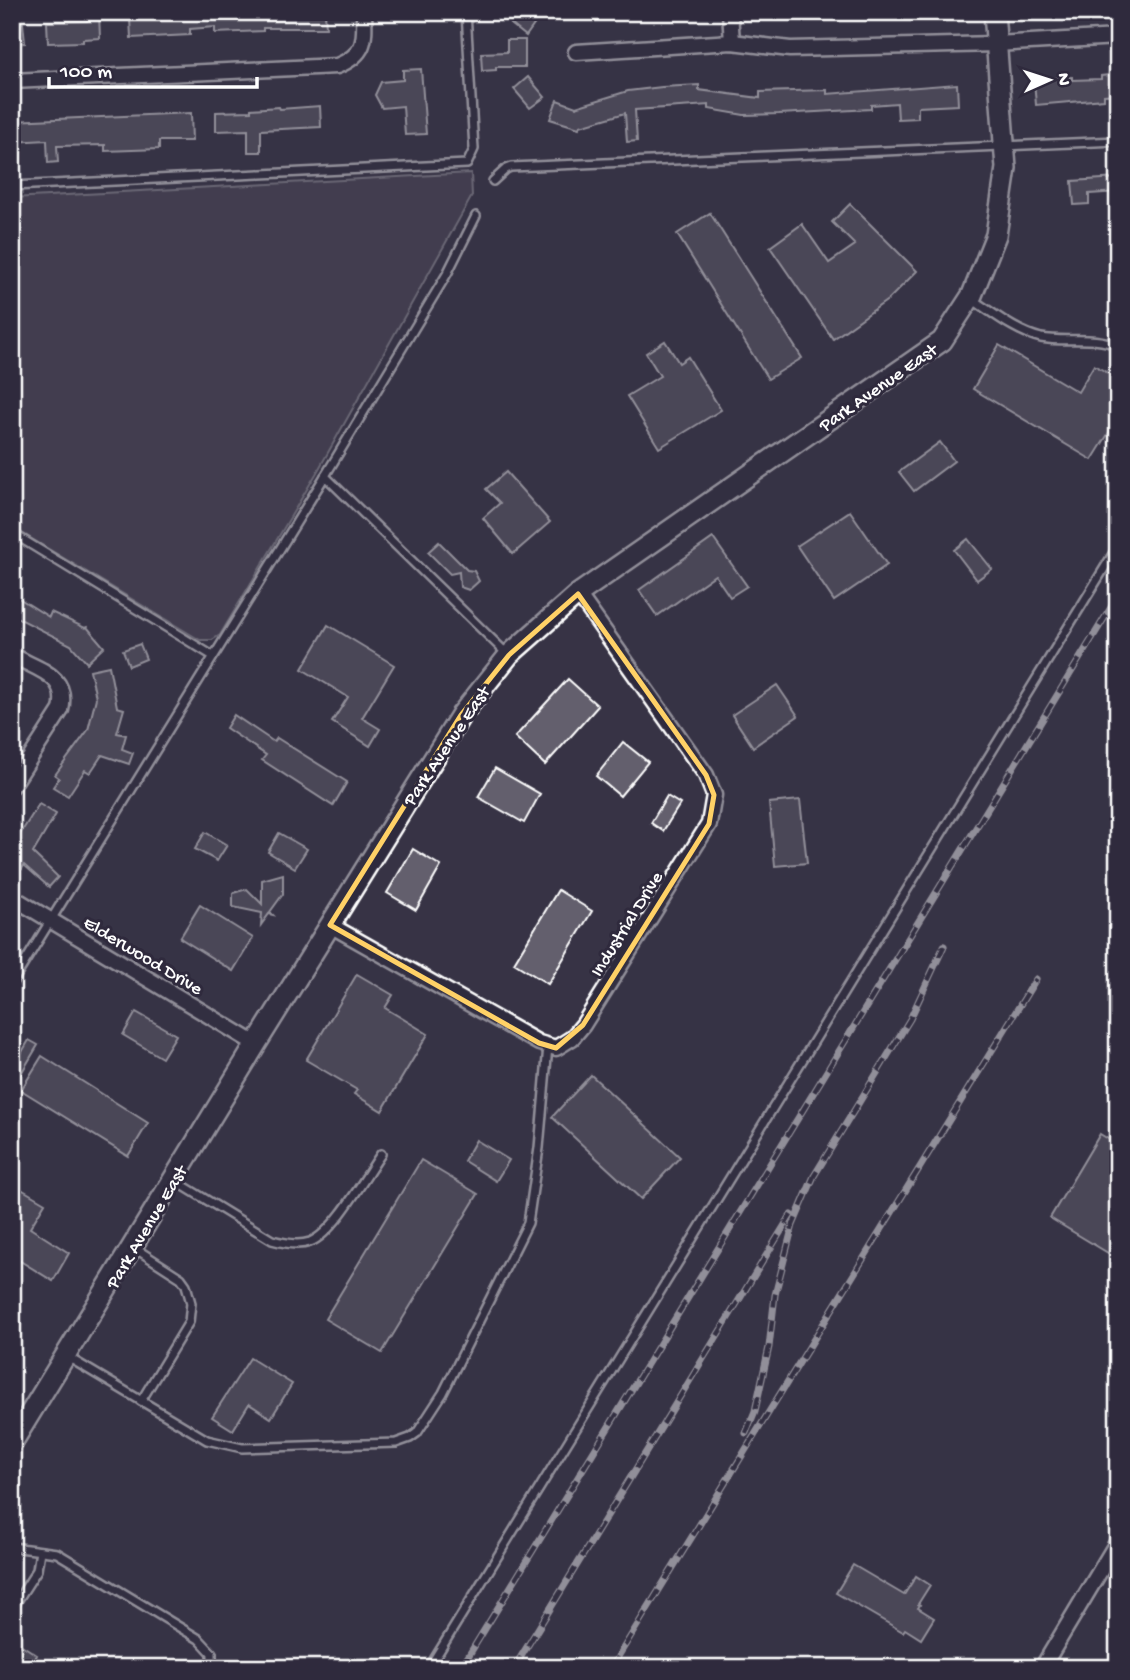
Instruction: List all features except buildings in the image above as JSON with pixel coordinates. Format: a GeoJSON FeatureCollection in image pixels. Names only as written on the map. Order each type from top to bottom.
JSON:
{"type":"FeatureCollection","features":[{"type":"Feature","properties":{"kind":"street"},"geometry":{"type":"LineString","coordinates":[[12,81],[337,66],[351,60],[362,48],[364,12]]}},
{"type":"Feature","properties":{"kind":"street"},"geometry":{"type":"LineString","coordinates":[[730,12],[732,42]]}},
{"type":"Feature","properties":{"kind":"street","name":"Park Avenue East"},"geometry":{"type":"LineString","coordinates":[[12,1443],[461,715],[509,655],[578,594],[942,341],[971,298],[996,235],[1006,168],[994,12]]}},
{"type":"Feature","properties":{"kind":"street"},"geometry":{"type":"LineString","coordinates":[[576,52],[732,42],[790,49],[996,44],[1118,37]]}},
{"type":"Feature","properties":{"kind":"street","name":"Industrial Drive"},"geometry":{"type":"LineString","coordinates":[[548,1046],[556,1048],[572,1038],[583,1025],[709,824],[714,795],[706,775],[578,594]]}},
{"type":"Feature","properties":{"kind":"street"},"geometry":{"type":"LineString","coordinates":[[12,655],[54,678],[64,698],[61,710],[14,779]]}},
{"type":"Feature","properties":{"kind":"street","name":"Elderwood Drive"},"geometry":{"type":"LineString","coordinates":[[12,897],[256,1044]]}},
{"type":"Feature","properties":{"kind":"street"},"geometry":{"type":"LineString","coordinates":[[330,925],[538,1044],[548,1046]]}},
{"type":"Feature","properties":{"kind":"street"},"geometry":{"type":"LineString","coordinates":[[1042,1668],[1118,1541]]}},
{"type":"Feature","properties":{"kind":"lane"},"geometry":{"type":"LineString","coordinates":[[12,186],[467,164],[474,149],[466,12]]}},
{"type":"Feature","properties":{"kind":"lane"},"geometry":{"type":"LineString","coordinates":[[493,181],[511,167],[1118,141]]}},
{"type":"Feature","properties":{"kind":"lane"},"geometry":{"type":"LineString","coordinates":[[12,983],[447,274],[475,216]]}},
{"type":"Feature","properties":{"kind":"lane"},"geometry":{"type":"LineString","coordinates":[[971,298],[1009,324],[1038,337],[1104,340],[1118,346]]}},
{"type":"Feature","properties":{"kind":"lane"},"geometry":{"type":"LineString","coordinates":[[325,476],[509,655]]}},
{"type":"Feature","properties":{"kind":"lane"},"geometry":{"type":"LineString","coordinates":[[12,534],[213,656]]}},
{"type":"Feature","properties":{"kind":"lane"},"geometry":{"type":"LineString","coordinates":[[429,1668],[1118,546]]}},
{"type":"Feature","properties":{"kind":"lane"},"geometry":{"type":"LineString","coordinates":[[66,1355],[207,1440],[242,1448],[396,1443],[410,1438],[417,1433],[443,1393],[528,1223],[539,1148],[548,1046]]}},
{"type":"Feature","properties":{"kind":"lane"},"geometry":{"type":"LineString","coordinates":[[173,1180],[272,1240],[289,1244],[308,1243],[327,1232],[381,1154]]}},
{"type":"Feature","properties":{"kind":"lane"},"geometry":{"type":"LineString","coordinates":[[132,1246],[181,1278],[191,1303],[188,1322],[141,1401]]}},
{"type":"Feature","properties":{"kind":"lane"},"geometry":{"type":"LineString","coordinates":[[12,1548],[57,1553],[199,1639],[212,1653],[212,1668]]}},
{"type":"Feature","properties":{"kind":"lane"},"geometry":{"type":"LineString","coordinates":[[12,1609],[37,1570],[40,1551]]}},
{"type":"Feature","properties":{"kind":"highlighted area"},"geometry":{"type":"Polygon","coordinates":[[[578,594],[706,775],[714,795],[709,824],[583,1025],[556,1048],[539,1043],[330,925],[461,715],[509,655],[578,594]]]}},
{"type":"Feature","properties":{"kind":"shaded area"},"geometry":{"type":"Polygon","coordinates":[[[471,173],[472,196],[316,474],[220,635],[212,640],[200,640],[12,527],[12,198],[471,173]]]}},
{"type":"Feature","properties":{"kind":"railway"},"geometry":{"type":"LineString","coordinates":[[461,1668],[1118,596]]}},
{"type":"Feature","properties":{"kind":"railway"},"geometry":{"type":"LineString","coordinates":[[746,1433],[755,1411],[769,1347],[775,1295],[793,1225],[814,1176],[910,1019],[944,946]]}},
{"type":"Feature","properties":{"kind":"railway"},"geometry":{"type":"LineString","coordinates":[[611,1668],[1036,979]]}},
{"type":"Feature","properties":{"kind":"railway"},"geometry":{"type":"LineString","coordinates":[[514,1668],[791,1215]]}}]}
